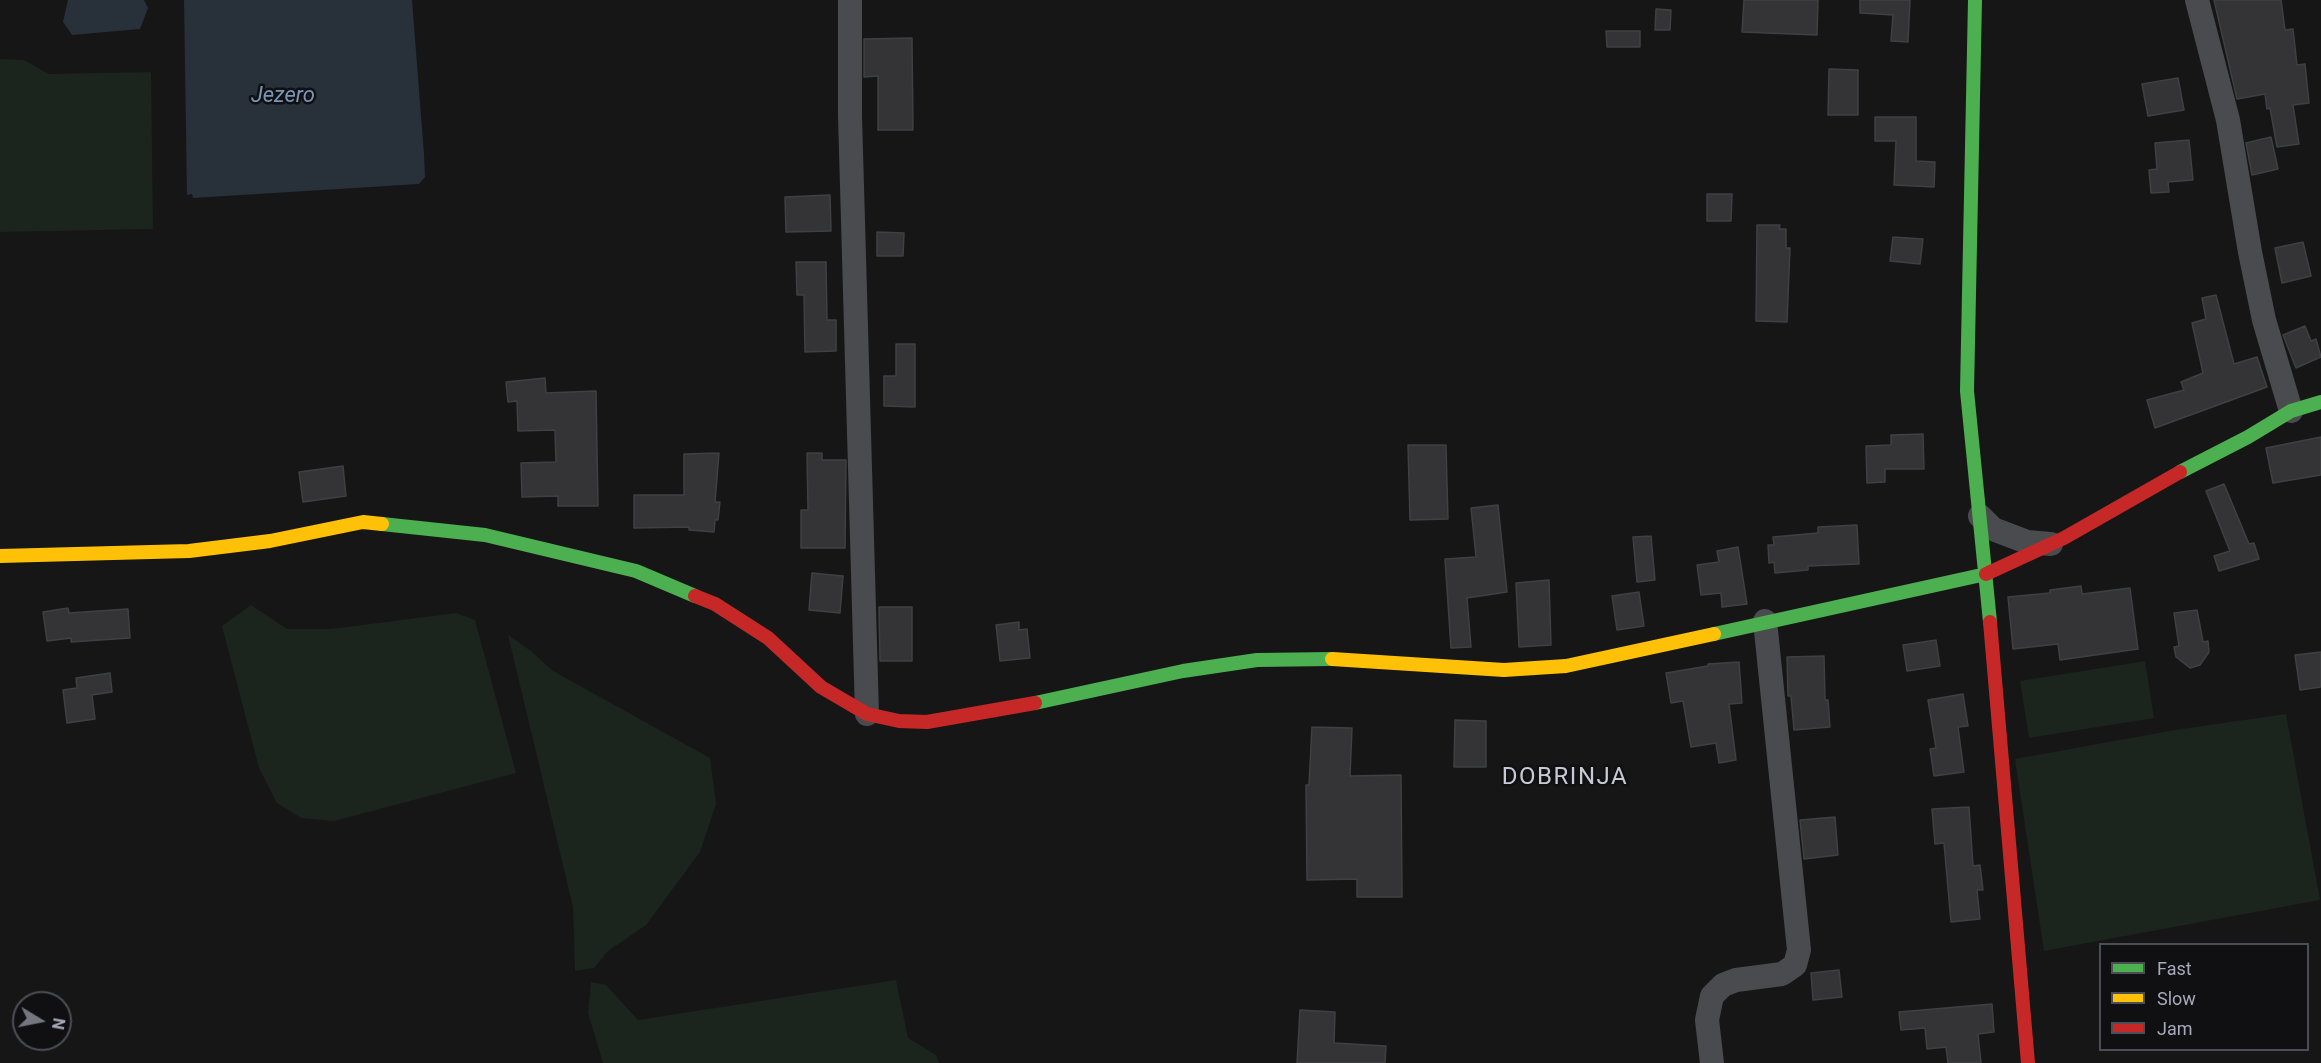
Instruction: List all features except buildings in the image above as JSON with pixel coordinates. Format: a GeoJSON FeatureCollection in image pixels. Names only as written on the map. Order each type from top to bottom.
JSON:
{"type":"FeatureCollection","features":[{"type":"Feature","properties":{"kind":"street"},"geometry":{"type":"LineString","coordinates":[[850,0],[850,116],[867,714]]}},
{"type":"Feature","properties":{"kind":"street"},"geometry":{"type":"LineString","coordinates":[[1976,0],[1967,391],[1986,574],[2028,1063]]}},
{"type":"Feature","properties":{"kind":"street"},"geometry":{"type":"LineString","coordinates":[[2197,0],[2228,120],[2264,320],[2291,411]]}},
{"type":"Feature","properties":{"kind":"street"},"geometry":{"type":"LineString","coordinates":[[0,556],[189,551],[270,541],[363,522],[485,535],[636,571],[715,604],[768,638],[821,687],[867,714],[899,721],[927,722],[954,719],[1183,671],[1257,660],[1312,658],[1504,670],[1566,666],[1986,574],[2051,544],[2291,411],[2321,402]]}},
{"type":"Feature","properties":{"kind":"street"},"geometry":{"type":"LineString","coordinates":[[1980,516],[1993,529],[2027,542],[2051,544]]}},
{"type":"Feature","properties":{"kind":"street"},"geometry":{"type":"LineString","coordinates":[[1712,1063],[1707,1020],[1712,996],[1723,985],[1736,980],[1782,974],[1795,965],[1799,950],[1765,621]]}},
{"type":"Feature","properties":{"kind":"shaded area"},"geometry":{"type":"Polygon","coordinates":[[[0,59],[24,60],[49,74],[151,72],[153,229],[0,232],[0,59]]]}},
{"type":"Feature","properties":{"kind":"shaded area"},"geometry":{"type":"Polygon","coordinates":[[[251,605],[287,629],[331,629],[456,613],[475,620],[516,773],[334,821],[301,818],[277,803],[259,768],[222,626],[251,605]]]}},
{"type":"Feature","properties":{"kind":"shaded area"},"geometry":{"type":"Polygon","coordinates":[[[508,635],[531,651],[553,671],[710,758],[716,804],[700,852],[646,925],[608,951],[594,968],[575,971],[573,907],[508,635]]]}},
{"type":"Feature","properties":{"kind":"shaded area"},"geometry":{"type":"Polygon","coordinates":[[[2145,661],[2154,718],[2029,738],[2020,681],[2145,661]]]}},
{"type":"Feature","properties":{"kind":"shaded area"},"geometry":{"type":"Polygon","coordinates":[[[2286,714],[2320,900],[2044,951],[2015,759],[2175,730],[2286,714]]]}},
{"type":"Feature","properties":{"kind":"shaded area"},"geometry":{"type":"Polygon","coordinates":[[[896,980],[908,1038],[936,1055],[939,1063],[603,1063],[588,1013],[591,982],[606,985],[638,1020],[896,980]]]}},
{"type":"Feature","properties":{"kind":"water"},"geometry":{"type":"Polygon","coordinates":[[[68,0],[144,0],[148,8],[140,29],[72,35],[63,22],[68,0]]]}},
{"type":"Feature","properties":{"kind":"water","name":"Jezero"},"geometry":{"type":"Polygon","coordinates":[[[184,0],[412,0],[425,177],[419,184],[193,198],[192,194],[187,195],[184,0]]]}},
{"type":"Feature","properties":{"kind":"traffic: fast"},"geometry":{"type":"LineString","coordinates":[[1975,0],[1967,391],[1990,622]]}},
{"type":"Feature","properties":{"kind":"traffic: fast"},"geometry":{"type":"LineString","coordinates":[[2180,472],[2248,437],[2291,411],[2321,402]]}},
{"type":"Feature","properties":{"kind":"traffic: fast"},"geometry":{"type":"LineString","coordinates":[[382,524],[485,535],[636,571],[695,596]]}},
{"type":"Feature","properties":{"kind":"traffic: fast"},"geometry":{"type":"LineString","coordinates":[[1714,634],[1986,574]]}},
{"type":"Feature","properties":{"kind":"traffic: fast"},"geometry":{"type":"LineString","coordinates":[[1035,703],[1183,671],[1257,660],[1332,659]]}},
{"type":"Feature","properties":{"kind":"traffic: slow"},"geometry":{"type":"LineString","coordinates":[[0,556],[189,551],[270,541],[363,522],[382,524]]}},
{"type":"Feature","properties":{"kind":"traffic: slow"},"geometry":{"type":"LineString","coordinates":[[1332,659],[1504,670],[1566,666],[1714,634]]}},
{"type":"Feature","properties":{"kind":"traffic: jam"},"geometry":{"type":"LineString","coordinates":[[1986,574],[2064,538],[2180,472]]}},
{"type":"Feature","properties":{"kind":"traffic: jam"},"geometry":{"type":"LineString","coordinates":[[695,596],[715,604],[768,638],[821,687],[867,714],[899,721],[927,722],[1035,703]]}},
{"type":"Feature","properties":{"kind":"traffic: jam"},"geometry":{"type":"LineString","coordinates":[[1990,622],[2028,1063]]}},
{"type":"Feature","properties":{"kind":"district","name":"DOBRINJA"},"geometry":{"type":"Point","coordinates":[1565,778]}}]}
